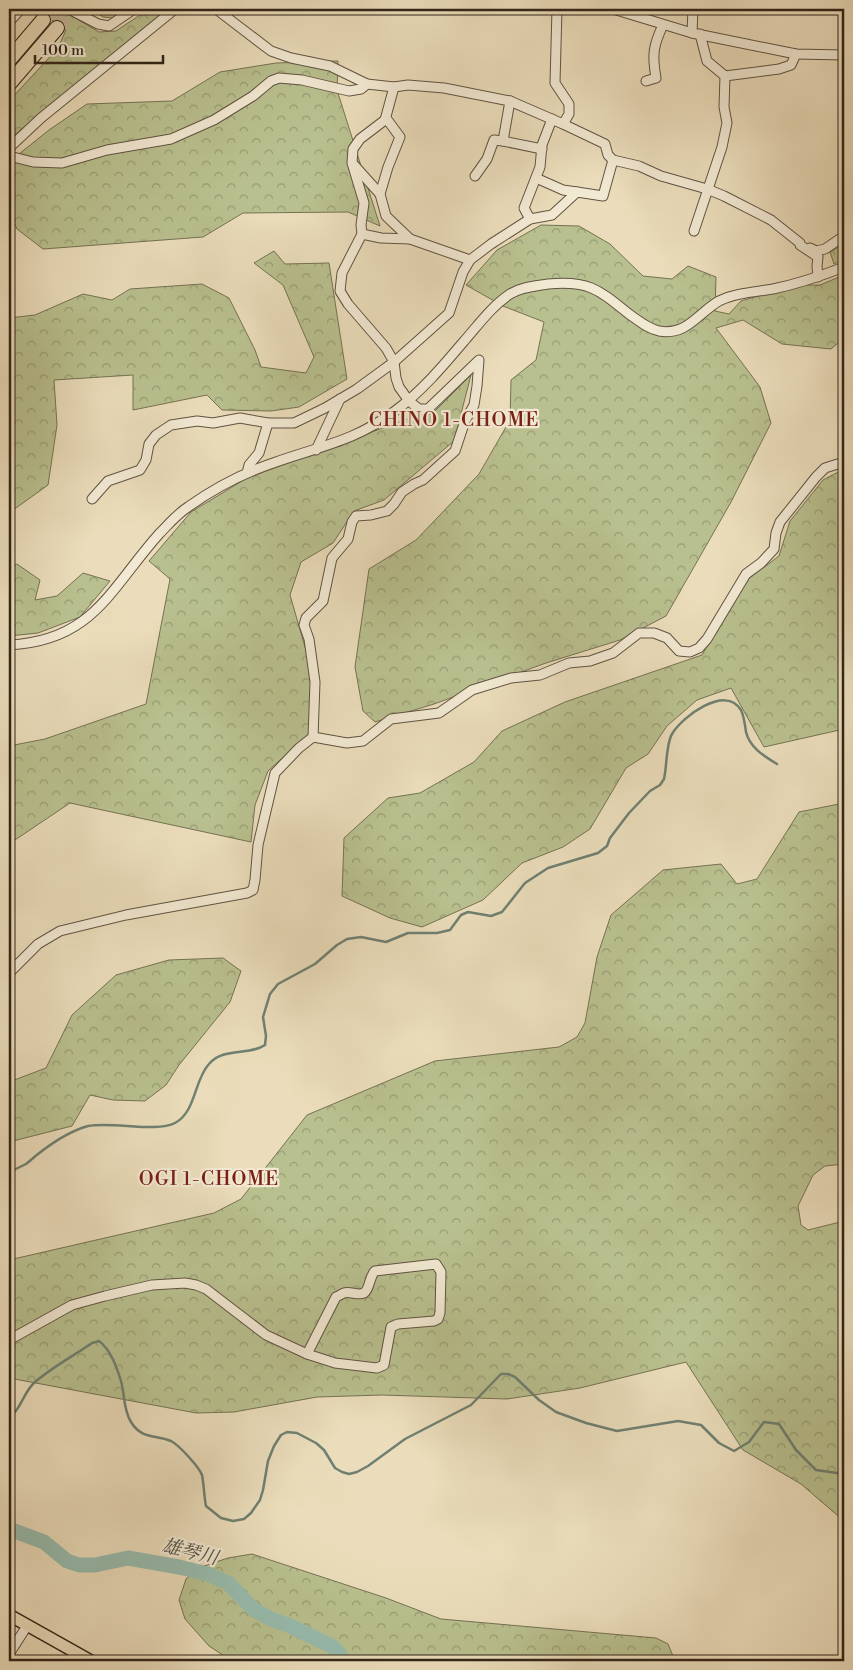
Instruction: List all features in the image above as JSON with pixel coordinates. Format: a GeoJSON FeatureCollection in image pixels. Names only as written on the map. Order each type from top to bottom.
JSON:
{"type":"FeatureCollection","features":[{"type":"Feature","properties":{"kind":"highway"},"geometry":{"type":"LineString","coordinates":[[9,60],[43,20]]}},
{"type":"Feature","properties":{"kind":"highway"},"geometry":{"type":"LineString","coordinates":[[9,84],[58,28]]}},
{"type":"Feature","properties":{"kind":"main road"},"geometry":{"type":"LineString","coordinates":[[9,1615],[90,1661]]}},
{"type":"Feature","properties":{"kind":"street"},"geometry":{"type":"LineString","coordinates":[[9,22],[21,9]]}},
{"type":"Feature","properties":{"kind":"street"},"geometry":{"type":"LineString","coordinates":[[69,9],[98,24],[109,26],[134,9]]}},
{"type":"Feature","properties":{"kind":"street"},"geometry":{"type":"LineString","coordinates":[[9,148],[41,118],[175,9]]}},
{"type":"Feature","properties":{"kind":"street"},"geometry":{"type":"LineString","coordinates":[[216,9],[271,51],[291,58],[330,66],[350,74],[367,84],[394,87],[408,85],[444,88],[510,101],[605,144],[608,155],[613,160],[639,166],[661,176],[706,189],[771,220],[800,242],[816,251],[825,249],[844,236]]}},
{"type":"Feature","properties":{"kind":"street"},"geometry":{"type":"LineString","coordinates":[[557,9],[555,83],[569,104],[569,114],[564,124]]}},
{"type":"Feature","properties":{"kind":"street"},"geometry":{"type":"LineString","coordinates":[[613,9],[663,25],[796,54],[844,55]]}},
{"type":"Feature","properties":{"kind":"street"},"geometry":{"type":"LineString","coordinates":[[693,9],[696,33],[708,61],[725,76],[779,69],[791,64],[796,54]]}},
{"type":"Feature","properties":{"kind":"street"},"geometry":{"type":"LineString","coordinates":[[646,81],[656,78],[653,61],[655,40],[663,25]]}},
{"type":"Feature","properties":{"kind":"street"},"geometry":{"type":"LineString","coordinates":[[694,231],[706,189],[722,147],[727,123],[724,107],[725,76]]}},
{"type":"Feature","properties":{"kind":"street"},"geometry":{"type":"LineString","coordinates":[[9,156],[33,162],[62,162],[107,150],[170,139],[214,120],[252,96],[271,81],[279,78],[302,80],[349,91],[361,89],[367,84]]}},
{"type":"Feature","properties":{"kind":"street"},"geometry":{"type":"LineString","coordinates":[[313,737],[315,682],[309,640],[304,625],[306,618],[323,600],[332,558],[348,539],[352,522],[356,516],[388,511],[402,492],[423,480],[455,451],[465,421],[474,405],[477,386],[479,360],[428,409],[419,410],[408,401],[399,387],[394,362],[386,348],[348,304],[340,291],[342,273],[362,234],[361,225],[364,203],[352,163],[353,149],[360,139],[386,118],[394,87]]}},
{"type":"Feature","properties":{"kind":"street"},"geometry":{"type":"LineString","coordinates":[[503,141],[510,101]]}},
{"type":"Feature","properties":{"kind":"street"},"geometry":{"type":"LineString","coordinates":[[380,194],[400,137],[386,118]]}},
{"type":"Feature","properties":{"kind":"street"},"geometry":{"type":"LineString","coordinates":[[530,219],[524,208],[540,168],[542,149],[552,119]]}},
{"type":"Feature","properties":{"kind":"street"},"geometry":{"type":"LineString","coordinates":[[475,176],[487,158],[494,140],[542,149]]}},
{"type":"Feature","properties":{"kind":"street"},"geometry":{"type":"LineString","coordinates":[[536,178],[563,190],[602,196],[613,160]]}},
{"type":"Feature","properties":{"kind":"street"},"geometry":{"type":"LineString","coordinates":[[352,163],[380,194],[386,216],[410,239]]}},
{"type":"Feature","properties":{"kind":"street"},"geometry":{"type":"LineString","coordinates":[[92,499],[108,481],[140,470],[146,460],[149,444],[156,434],[171,426],[197,421],[213,423],[240,418],[268,423],[294,423],[340,399],[394,362],[449,314],[463,272],[470,260],[530,219],[552,215],[577,192]]}},
{"type":"Feature","properties":{"kind":"street"},"geometry":{"type":"LineString","coordinates":[[362,234],[381,238],[410,239],[470,260]]}},
{"type":"Feature","properties":{"kind":"street"},"geometry":{"type":"LineString","coordinates":[[800,242],[800,245],[818,257],[818,277]]}},
{"type":"Feature","properties":{"kind":"street"},"geometry":{"type":"LineString","coordinates":[[9,645],[40,641],[58,636],[95,612],[150,544],[186,508],[226,482],[278,461],[348,439],[372,427],[408,401],[434,376],[493,307],[512,293],[531,286],[573,282],[603,293],[641,323],[651,329],[663,332],[684,328],[719,302],[735,296],[818,277],[844,267]]}},
{"type":"Feature","properties":{"kind":"street"},"geometry":{"type":"LineString","coordinates":[[316,450],[340,399]]}},
{"type":"Feature","properties":{"kind":"street"},"geometry":{"type":"LineString","coordinates":[[247,473],[249,465],[259,453],[268,423]]}},
{"type":"Feature","properties":{"kind":"street"},"geometry":{"type":"LineString","coordinates":[[9,973],[38,944],[60,931],[126,915],[248,893],[253,890],[258,845],[275,773],[299,748],[313,737],[347,743],[363,741],[391,719],[439,713],[472,690],[511,678],[540,675],[569,663],[590,661],[613,653],[639,633],[654,633],[667,638],[679,650],[690,652],[694,650],[707,639],[746,574],[761,563],[774,549],[776,532],[786,514],[825,468],[844,462]]}},
{"type":"Feature","properties":{"kind":"street"},"geometry":{"type":"LineString","coordinates":[[9,1340],[72,1305],[152,1285],[185,1283],[206,1289],[266,1335],[307,1354],[335,1363],[377,1368],[384,1366],[391,1327],[398,1324],[434,1322],[438,1319],[440,1313],[440,1268],[436,1264],[375,1271],[370,1277],[365,1292],[358,1294],[344,1293],[336,1297],[307,1354]]}},
{"type":"Feature","properties":{"kind":"street"},"geometry":{"type":"LineString","coordinates":[[16,1661],[9,1656],[27,1626]]}},
{"type":"Feature","properties":{"kind":"green space"},"geometry":{"type":"Polygon","coordinates":[[[36,9],[60,9],[99,32],[116,31],[149,9],[167,9],[9,138],[9,101],[58,48],[66,30],[36,9]]]}},
{"type":"Feature","properties":{"kind":"green space"},"geometry":{"type":"Polygon","coordinates":[[[90,9],[125,9],[113,18],[103,17],[90,9]]]}},
{"type":"Feature","properties":{"kind":"green space"},"geometry":{"type":"Polygon","coordinates":[[[338,61],[337,90],[380,226],[348,212],[243,213],[203,237],[43,249],[17,229],[9,214],[9,162],[49,130],[87,104],[172,101],[220,72],[276,63],[338,61]]]}},
{"type":"Feature","properties":{"kind":"green space"},"geometry":{"type":"Polygon","coordinates":[[[541,225],[579,226],[610,244],[643,276],[672,279],[688,266],[716,277],[715,311],[729,314],[741,301],[795,285],[820,285],[844,275],[844,338],[831,349],[782,344],[743,320],[716,328],[760,387],[771,423],[731,502],[666,616],[620,640],[546,663],[434,704],[375,722],[363,711],[355,667],[369,569],[416,540],[479,474],[510,420],[511,380],[536,360],[544,322],[503,306],[466,285],[497,250],[541,225]]]}},
{"type":"Feature","properties":{"kind":"green space"},"geometry":{"type":"Polygon","coordinates":[[[844,244],[844,259],[834,264],[830,252],[844,244]]]}},
{"type":"Feature","properties":{"kind":"green space"},"geometry":{"type":"Polygon","coordinates":[[[274,251],[285,264],[329,263],[347,379],[299,407],[271,411],[222,410],[207,395],[133,410],[133,375],[54,380],[57,425],[48,485],[9,513],[9,318],[35,315],[83,294],[112,300],[130,289],[202,284],[229,298],[255,350],[261,367],[306,373],[314,357],[283,285],[254,263],[274,251]]]}},
{"type":"Feature","properties":{"kind":"green space"},"geometry":{"type":"Polygon","coordinates":[[[471,375],[454,441],[384,500],[354,511],[333,543],[301,562],[290,595],[314,678],[311,732],[268,771],[255,805],[251,842],[70,803],[9,844],[9,746],[45,739],[146,704],[170,579],[149,561],[191,512],[247,478],[415,416],[435,411],[471,375]]]}},
{"type":"Feature","properties":{"kind":"green space"},"geometry":{"type":"Polygon","coordinates":[[[844,469],[844,729],[764,747],[731,688],[697,700],[667,726],[648,754],[626,768],[590,829],[563,847],[522,863],[483,900],[422,927],[390,918],[342,896],[344,838],[388,798],[420,793],[474,762],[502,731],[565,702],[702,655],[747,580],[779,556],[790,521],[823,480],[844,469]]]}},
{"type":"Feature","properties":{"kind":"green space"},"geometry":{"type":"Polygon","coordinates":[[[17,564],[40,580],[35,600],[57,596],[83,573],[110,581],[80,617],[38,633],[9,636],[9,568],[17,564]]]}},
{"type":"Feature","properties":{"kind":"green space"},"geometry":{"type":"Polygon","coordinates":[[[844,803],[844,1164],[825,1166],[813,1175],[798,1206],[801,1225],[808,1230],[844,1221],[844,1521],[801,1484],[743,1450],[686,1362],[580,1388],[507,1399],[382,1395],[317,1397],[234,1412],[196,1413],[9,1378],[9,1260],[214,1213],[241,1199],[307,1115],[435,1061],[559,1047],[577,1037],[585,1023],[597,957],[611,915],[663,870],[721,864],[737,884],[757,879],[799,812],[844,803]]]}},
{"type":"Feature","properties":{"kind":"green space"},"geometry":{"type":"Polygon","coordinates":[[[223,958],[241,971],[230,1002],[179,1065],[166,1085],[145,1101],[113,1100],[90,1095],[72,1126],[9,1142],[9,1082],[46,1068],[72,1015],[116,975],[169,960],[223,958]]]}},
{"type":"Feature","properties":{"kind":"green space"},"geometry":{"type":"Polygon","coordinates":[[[252,1554],[386,1598],[441,1619],[656,1638],[668,1644],[675,1661],[232,1661],[209,1646],[185,1619],[179,1600],[186,1579],[201,1567],[228,1558],[252,1554]]]}},
{"type":"Feature","properties":{"kind":"waterway"},"geometry":{"type":"LineString","coordinates":[[9,1172],[26,1164],[62,1138],[88,1126],[157,1127],[175,1123],[187,1111],[200,1078],[209,1064],[221,1055],[251,1050],[265,1045],[266,1036],[263,1017],[270,994],[278,984],[315,964],[347,939],[361,937],[386,942],[408,933],[437,933],[450,930],[461,915],[468,912],[491,916],[502,912],[525,883],[548,868],[598,853],[607,846],[610,838],[629,813],[650,791],[660,785],[664,779],[672,734],[685,719],[704,706],[725,700],[734,703],[742,712],[746,732],[751,743],[758,751],[777,764]]}},
{"type":"Feature","properties":{"kind":"waterway"},"geometry":{"type":"LineString","coordinates":[[9,1418],[16,1411],[30,1387],[40,1378],[92,1343],[99,1341],[107,1349],[115,1365],[122,1386],[127,1412],[135,1428],[149,1436],[171,1441],[179,1447],[202,1475],[206,1506],[221,1518],[233,1521],[244,1519],[260,1500],[268,1461],[281,1435],[287,1432],[297,1433],[316,1443],[324,1450],[335,1468],[349,1474],[357,1472],[405,1439],[471,1405],[501,1374],[515,1377],[539,1400],[556,1412],[586,1423],[617,1431],[678,1421],[701,1425],[719,1443],[734,1451],[749,1442],[764,1422],[779,1424],[796,1450],[816,1470],[844,1474]]}},
{"type":"Feature","properties":{"kind":"waterway","name":"雄琴川"},"geometry":{"type":"LineString","coordinates":[[9,1529],[44,1542],[67,1561],[79,1565],[95,1565],[128,1558],[208,1574],[228,1583],[253,1609],[333,1647],[345,1661]]}},
{"type":"Feature","properties":{"kind":"tunnel"},"geometry":{"type":"LineString","coordinates":[[43,20],[53,9]]}},
{"type":"Feature","properties":{"kind":"tunnel"},"geometry":{"type":"LineString","coordinates":[[57,28],[76,9]]}},
{"type":"Feature","properties":{"kind":"district","name":"CHINO 1-CHOME"},"geometry":{"type":"Point","coordinates":[454,420]}},
{"type":"Feature","properties":{"kind":"district","name":"OGI 1-CHOME"},"geometry":{"type":"Point","coordinates":[209,1179]}}]}
